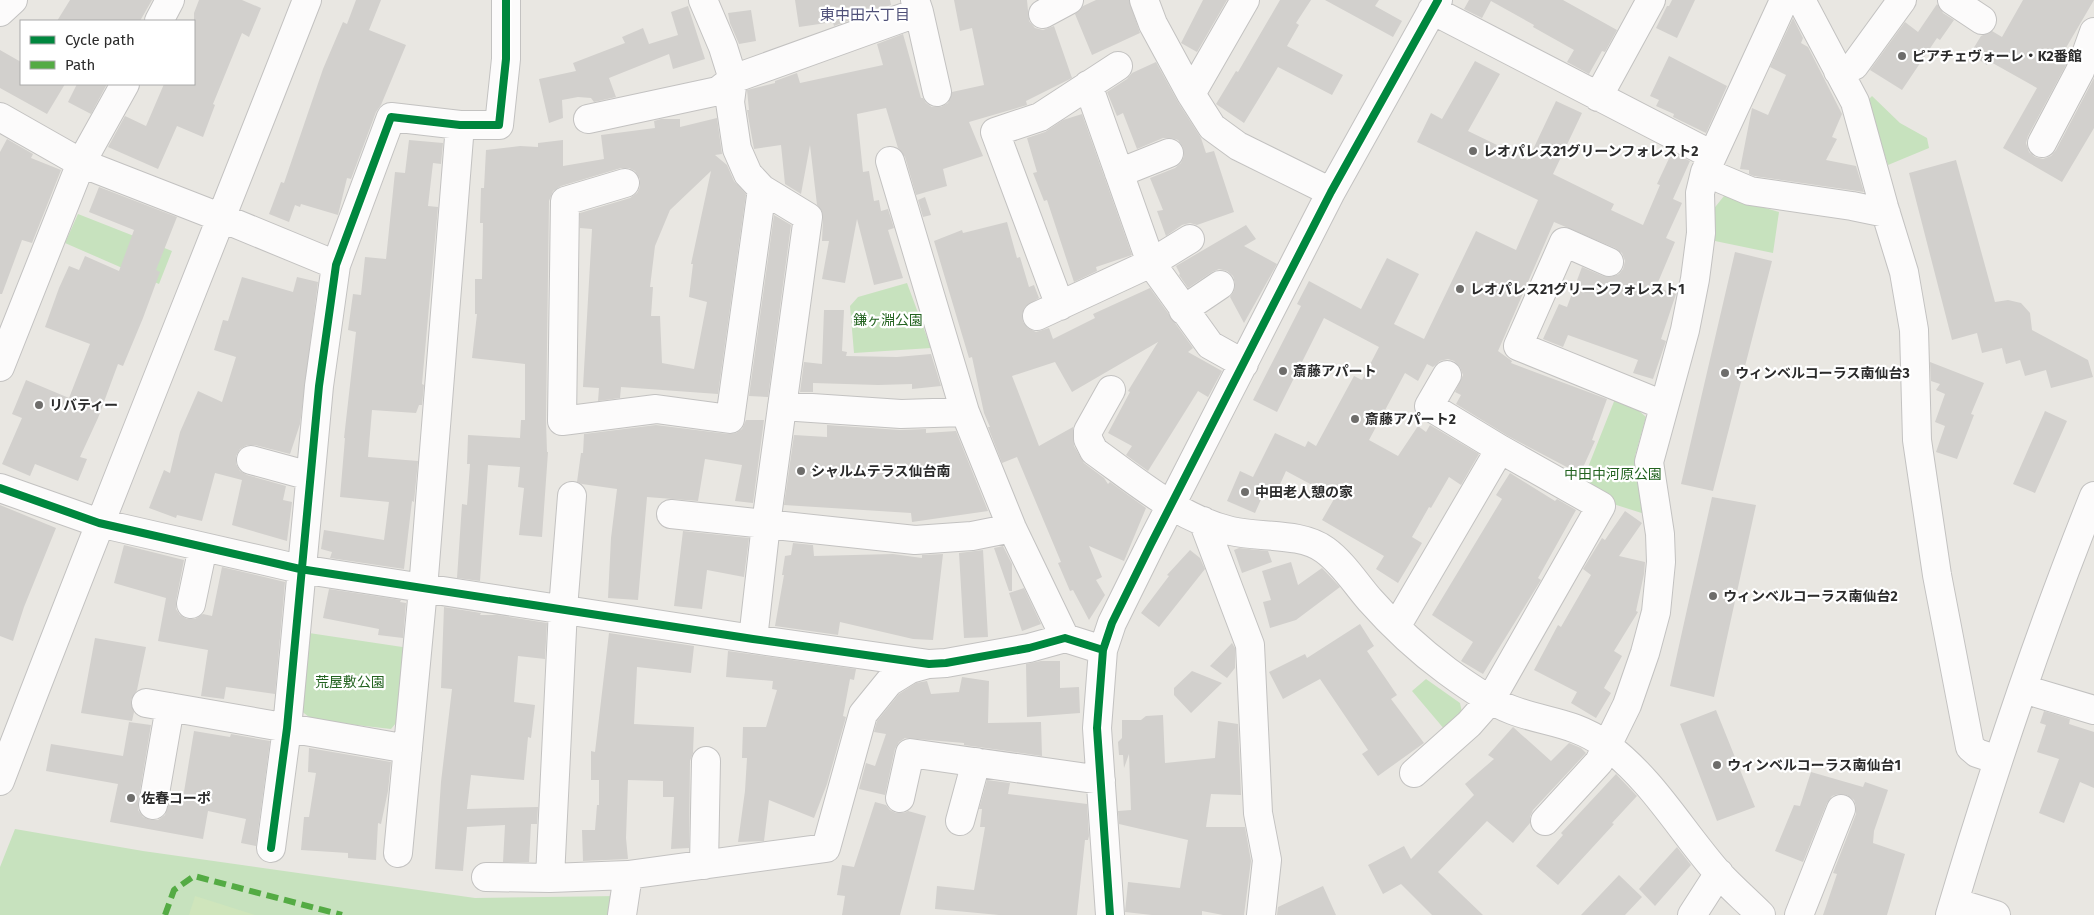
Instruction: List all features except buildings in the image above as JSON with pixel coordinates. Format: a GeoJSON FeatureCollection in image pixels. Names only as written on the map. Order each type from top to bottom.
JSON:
{"type":"FeatureCollection","features":[{"type":"Feature","properties":{"kind":"street"},"geometry":{"type":"LineString","coordinates":[[0,12],[13,0]]}},
{"type":"Feature","properties":{"kind":"street"},"geometry":{"type":"LineString","coordinates":[[160,20],[170,0]]}},
{"type":"Feature","properties":{"kind":"street"},"geometry":{"type":"LineString","coordinates":[[0,780],[99,523],[222,218],[307,0]]}},
{"type":"Feature","properties":{"kind":"street"},"geometry":{"type":"LineString","coordinates":[[271,848],[287,728],[300,569],[319,386],[336,265],[391,117],[460,125],[499,125],[506,59],[506,0]]}},
{"type":"Feature","properties":{"kind":"street"},"geometry":{"type":"LineString","coordinates":[[703,0],[723,47],[733,79],[730,102],[737,149],[748,174],[762,189],[808,217],[766,524],[753,639]]}},
{"type":"Feature","properties":{"kind":"street"},"geometry":{"type":"LineString","coordinates":[[1043,14],[1069,0]]}},
{"type":"Feature","properties":{"kind":"street"},"geometry":{"type":"LineString","coordinates":[[1144,0],[1154,24],[1191,94],[1212,127],[1238,146],[1331,192]]}},
{"type":"Feature","properties":{"kind":"street"},"geometry":{"type":"LineString","coordinates":[[1191,94],[1245,0]]}},
{"type":"Feature","properties":{"kind":"street"},"geometry":{"type":"LineString","coordinates":[[1598,97],[1650,0]]}},
{"type":"Feature","properties":{"kind":"street"},"geometry":{"type":"LineString","coordinates":[[1545,821],[1599,762],[1627,705],[1645,653],[1656,612],[1661,562],[1660,534],[1649,462],[1685,330],[1695,279],[1701,234],[1700,193],[1709,164],[1781,8],[1787,0]]}},
{"type":"Feature","properties":{"kind":"street"},"geometry":{"type":"LineString","coordinates":[[1801,0],[1855,102],[1904,272],[1914,330],[1917,440],[1936,575],[1970,747],[1977,753],[1998,760]]}},
{"type":"Feature","properties":{"kind":"street"},"geometry":{"type":"LineString","coordinates":[[1838,71],[1854,66],[1902,0]]}},
{"type":"Feature","properties":{"kind":"street"},"geometry":{"type":"LineString","coordinates":[[1952,0],[1982,20]]}},
{"type":"Feature","properties":{"kind":"street"},"geometry":{"type":"LineString","coordinates":[[1110,915],[1097,728],[1102,650],[1112,623],[1331,192],[1435,5],[1598,97],[1709,164],[1750,192],[1852,206],[1886,214]]}},
{"type":"Feature","properties":{"kind":"street"},"geometry":{"type":"LineString","coordinates":[[588,119],[718,91],[733,79],[917,6],[937,92]]}},
{"type":"Feature","properties":{"kind":"street"},"geometry":{"type":"LineString","coordinates":[[2042,143],[2080,71],[2094,32]]}},
{"type":"Feature","properties":{"kind":"street"},"geometry":{"type":"LineString","coordinates":[[1118,66],[1040,117],[995,132],[1049,311],[1151,263],[1190,239]]}},
{"type":"Feature","properties":{"kind":"street"},"geometry":{"type":"LineString","coordinates":[[0,367],[81,163],[124,85]]}},
{"type":"Feature","properties":{"kind":"street"},"geometry":{"type":"LineString","coordinates":[[1088,85],[1151,263],[1210,345],[1244,364]]}},
{"type":"Feature","properties":{"kind":"street"},"geometry":{"type":"LineString","coordinates":[[0,117],[81,163],[336,265]]}},
{"type":"Feature","properties":{"kind":"street"},"geometry":{"type":"LineString","coordinates":[[398,853],[423,589],[460,125]]}},
{"type":"Feature","properties":{"kind":"street"},"geometry":{"type":"LineString","coordinates":[[1119,173],[1168,153]]}},
{"type":"Feature","properties":{"kind":"street"},"geometry":{"type":"LineString","coordinates":[[890,161],[965,412],[1012,528],[1065,638]]}},
{"type":"Feature","properties":{"kind":"street"},"geometry":{"type":"LineString","coordinates":[[625,183],[564,201],[562,421],[656,409],[730,419],[762,189]]}},
{"type":"Feature","properties":{"kind":"street"},"geometry":{"type":"LineString","coordinates":[[1609,262],[1564,242],[1518,346],[1663,405]]}},
{"type":"Feature","properties":{"kind":"street"},"geometry":{"type":"LineString","coordinates":[[1183,310],[1220,285]]}},
{"type":"Feature","properties":{"kind":"street"},"geometry":{"type":"LineString","coordinates":[[1414,773],[1469,724],[1490,699],[1601,506],[1429,406],[1446,375]]}},
{"type":"Feature","properties":{"kind":"street"},"geometry":{"type":"LineString","coordinates":[[1111,390],[1088,431],[1088,439],[1094,452],[1171,506],[1203,521],[1231,531],[1284,537],[1308,542],[1325,550],[1396,627],[1448,672],[1509,709],[1564,724],[1585,732],[1606,745],[1639,774],[1719,873],[1761,915]]}},
{"type":"Feature","properties":{"kind":"street"},"geometry":{"type":"LineString","coordinates":[[782,406],[901,414],[965,412]]}},
{"type":"Feature","properties":{"kind":"street"},"geometry":{"type":"LineString","coordinates":[[1396,627],[1500,449]]}},
{"type":"Feature","properties":{"kind":"street"},"geometry":{"type":"LineString","coordinates":[[251,460],[310,476]]}},
{"type":"Feature","properties":{"kind":"street"},"geometry":{"type":"LineString","coordinates":[[0,488],[99,523],[300,569],[753,639],[929,664]]}},
{"type":"Feature","properties":{"kind":"street"},"geometry":{"type":"LineString","coordinates":[[550,878],[563,609],[572,496]]}},
{"type":"Feature","properties":{"kind":"street"},"geometry":{"type":"LineString","coordinates":[[1996,915],[1952,909],[1998,760],[2072,552],[2094,496]]}},
{"type":"Feature","properties":{"kind":"street"},"geometry":{"type":"LineString","coordinates":[[671,514],[915,540],[972,536],[1012,528]]}},
{"type":"Feature","properties":{"kind":"street"},"geometry":{"type":"LineString","coordinates":[[1203,521],[1250,645],[1258,813],[1267,860],[1261,915]]}},
{"type":"Feature","properties":{"kind":"street"},"geometry":{"type":"LineString","coordinates":[[191,604],[203,547]]}},
{"type":"Feature","properties":{"kind":"street"},"geometry":{"type":"LineString","coordinates":[[486,877],[550,878],[628,875],[826,848],[863,714],[889,682],[910,669],[929,664],[946,663],[1029,648],[1065,638],[1102,650]]}},
{"type":"Feature","properties":{"kind":"street"},"geometry":{"type":"LineString","coordinates":[[2023,689],[2094,710]]}},
{"type":"Feature","properties":{"kind":"street"},"geometry":{"type":"LineString","coordinates":[[153,804],[158,705],[408,748]]}},
{"type":"Feature","properties":{"kind":"street"},"geometry":{"type":"LineString","coordinates":[[900,798],[910,753],[1101,780]]}},
{"type":"Feature","properties":{"kind":"street"},"geometry":{"type":"LineString","coordinates":[[704,865],[706,761]]}},
{"type":"Feature","properties":{"kind":"street"},"geometry":{"type":"LineString","coordinates":[[960,821],[976,762]]}},
{"type":"Feature","properties":{"kind":"street"},"geometry":{"type":"LineString","coordinates":[[1800,915],[1841,809]]}},
{"type":"Feature","properties":{"kind":"street"},"geometry":{"type":"LineString","coordinates":[[1692,915],[1719,873]]}},
{"type":"Feature","properties":{"kind":"street"},"geometry":{"type":"LineString","coordinates":[[622,915],[628,875]]}},
{"type":"Feature","properties":{"kind":"green space"},"geometry":{"type":"Polygon","coordinates":[[[1872,96],[1900,123],[1927,138],[1929,148],[1888,165],[1867,101],[1872,96]]]}},
{"type":"Feature","properties":{"kind":"green space"},"geometry":{"type":"Polygon","coordinates":[[[1724,196],[1779,212],[1773,253],[1715,241],[1712,211],[1724,196]]]}},
{"type":"Feature","properties":{"kind":"green space"},"geometry":{"type":"Polygon","coordinates":[[[78,214],[172,251],[159,284],[65,243],[78,214]]]}},
{"type":"Feature","properties":{"kind":"green space","name":"鎌ヶ淵公園"},"geometry":{"type":"Polygon","coordinates":[[[907,283],[931,348],[854,353],[850,306],[858,297],[907,283]]]}},
{"type":"Feature","properties":{"kind":"green space","name":"中田中河原公園"},"geometry":{"type":"Polygon","coordinates":[[[1615,399],[1631,404],[1646,417],[1635,456],[1651,516],[1607,502],[1581,485],[1615,399]]]}},
{"type":"Feature","properties":{"kind":"green space","name":"荒屋敷公園"},"geometry":{"type":"Polygon","coordinates":[[[309,633],[409,648],[401,717],[391,729],[313,720],[300,710],[309,633]]]}},
{"type":"Feature","properties":{"kind":"green space"},"geometry":{"type":"Polygon","coordinates":[[[1426,679],[1460,703],[1463,717],[1445,730],[1412,691],[1426,679]]]}},
{"type":"Feature","properties":{"kind":"green space"},"geometry":{"type":"Polygon","coordinates":[[[15,829],[143,851],[475,898],[617,896],[614,915],[0,915],[0,867],[15,829]]]}},
{"type":"Feature","properties":{"kind":"green space"},"geometry":{"type":"Polygon","coordinates":[[[195,896],[255,915],[189,915],[195,896]]]}},
{"type":"Feature","properties":{"kind":"marked path"},"geometry":{"type":"LineString","coordinates":[[165,915],[174,890],[194,876],[342,915]]}},
{"type":"Feature","properties":{"kind":"cycle path"},"geometry":{"type":"LineString","coordinates":[[271,848],[287,728],[319,386],[336,265],[391,117],[460,125],[499,125],[506,59],[506,0]]}},
{"type":"Feature","properties":{"kind":"cycle path"},"geometry":{"type":"LineString","coordinates":[[1110,915],[1097,728],[1103,650],[1112,623],[1331,192],[1438,0]]}},
{"type":"Feature","properties":{"kind":"cycle path"},"geometry":{"type":"LineString","coordinates":[[0,488],[99,523],[300,569],[753,639],[929,664],[946,663],[1029,648],[1065,638],[1103,650]]}},
{"type":"Feature","properties":{"kind":"place","name":"ピアチェヴォーレ・K2番館"},"geometry":{"type":"Point","coordinates":[1902,56]}},
{"type":"Feature","properties":{"kind":"place","name":"レオパレス21グリーンフォレスト2"},"geometry":{"type":"Point","coordinates":[1473,151]}},
{"type":"Feature","properties":{"kind":"place","name":"レオパレス21グリーンフォレスト1"},"geometry":{"type":"Point","coordinates":[1460,289]}},
{"type":"Feature","properties":{"kind":"place","name":"斎藤アパート"},"geometry":{"type":"Point","coordinates":[1283,371]}},
{"type":"Feature","properties":{"kind":"place","name":"ウィンベルコーラス南仙台3"},"geometry":{"type":"Point","coordinates":[1725,373]}},
{"type":"Feature","properties":{"kind":"place","name":"リバティー"},"geometry":{"type":"Point","coordinates":[39,405]}},
{"type":"Feature","properties":{"kind":"place","name":"斎藤アパート2"},"geometry":{"type":"Point","coordinates":[1355,419]}},
{"type":"Feature","properties":{"kind":"place","name":"シャルムテラス仙台南"},"geometry":{"type":"Point","coordinates":[801,471]}},
{"type":"Feature","properties":{"kind":"place","name":"中田老人憩の家"},"geometry":{"type":"Point","coordinates":[1245,492]}},
{"type":"Feature","properties":{"kind":"place","name":"ウィンベルコーラス南仙台2"},"geometry":{"type":"Point","coordinates":[1713,596]}},
{"type":"Feature","properties":{"kind":"place","name":"ウィンベルコーラス南仙台1"},"geometry":{"type":"Point","coordinates":[1717,765]}},
{"type":"Feature","properties":{"kind":"place","name":"佐春コーポ"},"geometry":{"type":"Point","coordinates":[131,798]}},
{"type":"Feature","properties":{"kind":"district","name":"東中田六丁目"},"geometry":{"type":"Point","coordinates":[865,15]}}]}
